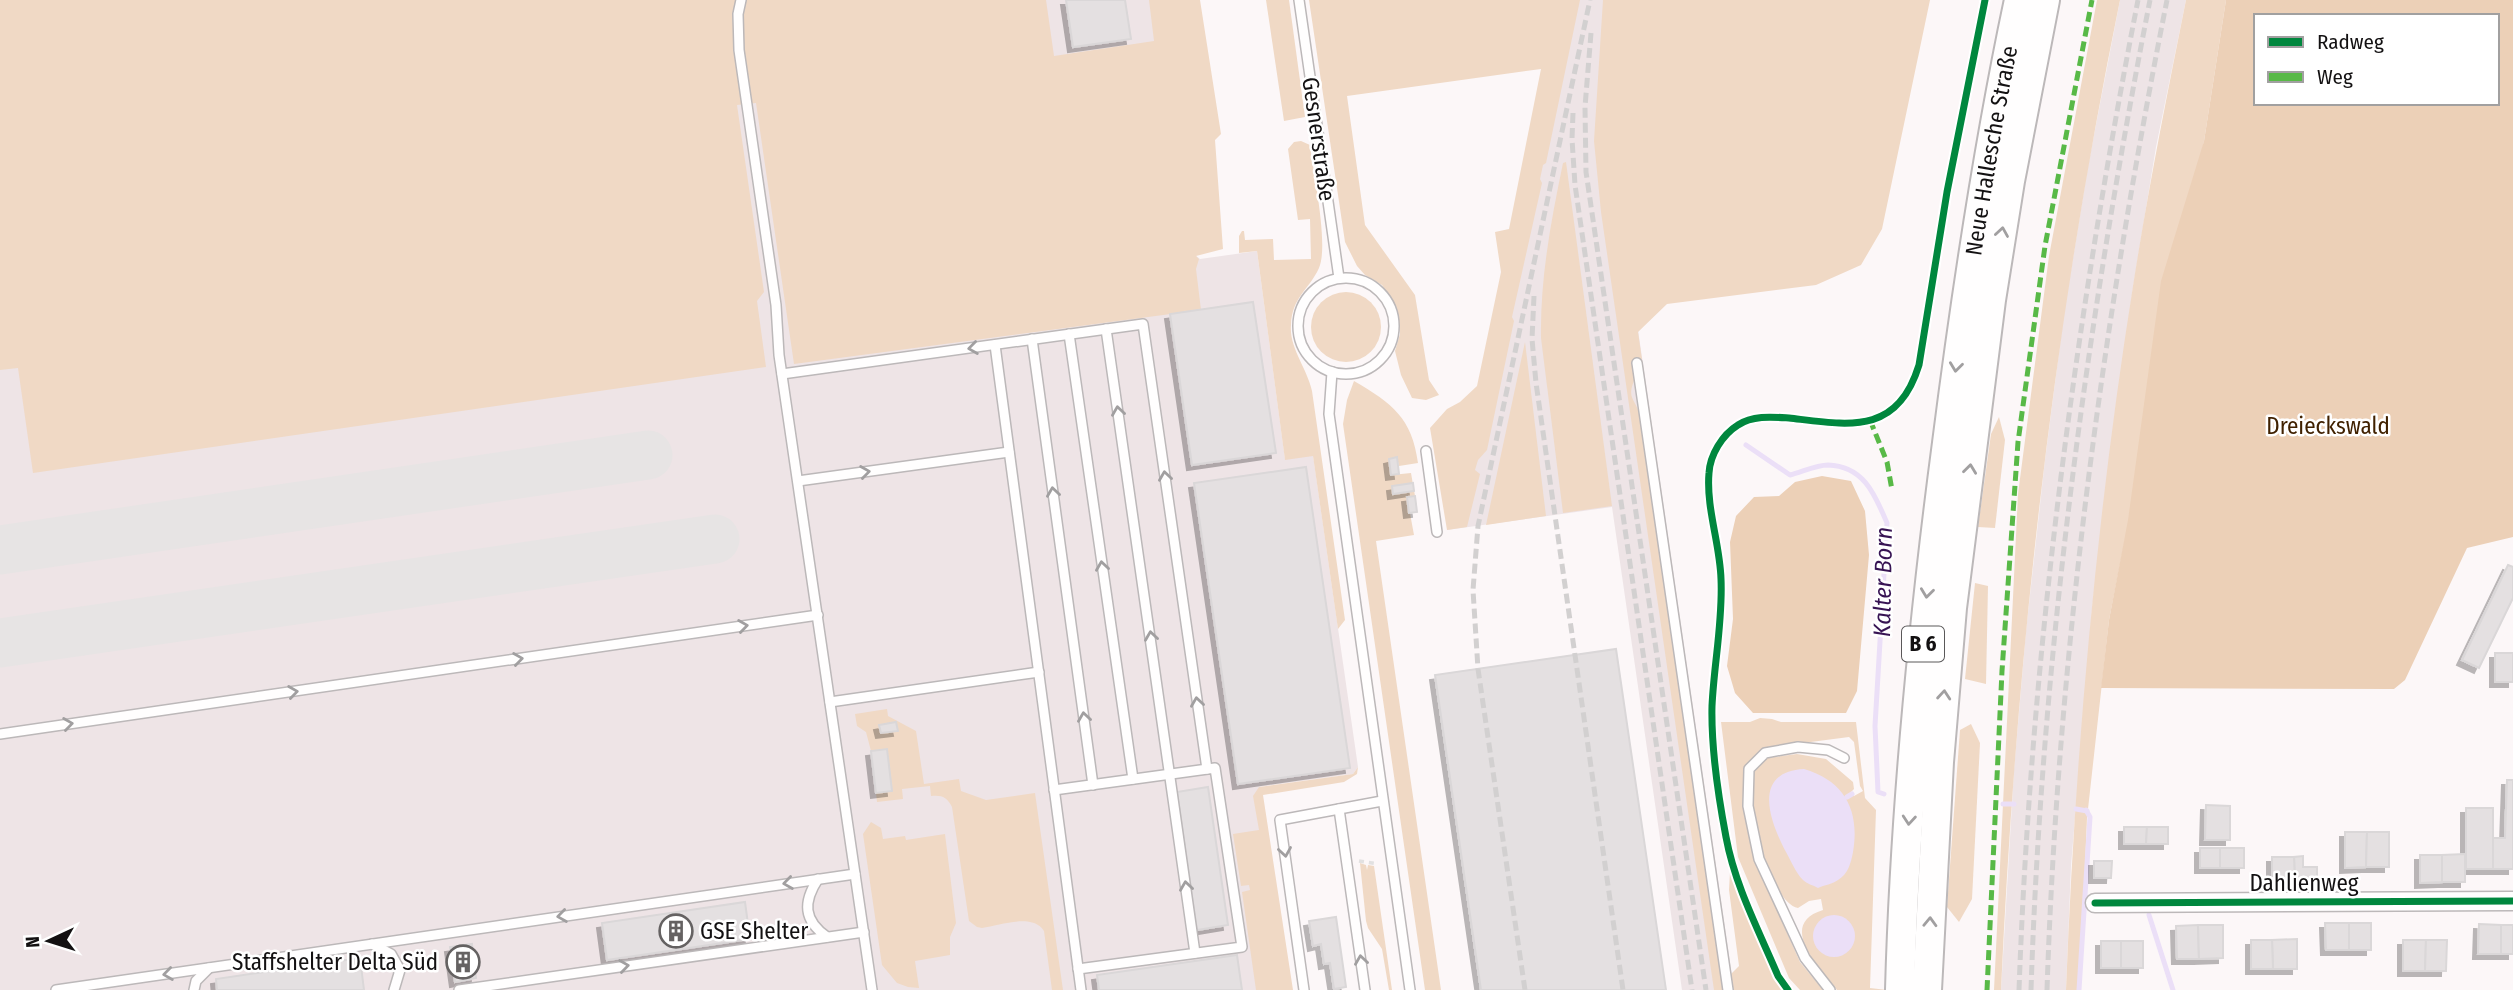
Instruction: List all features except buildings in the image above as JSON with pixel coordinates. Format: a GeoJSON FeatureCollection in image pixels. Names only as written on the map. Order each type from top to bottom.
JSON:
{"type":"FeatureCollection","features":[{"type":"Feature","properties":{"kind":"main road","name":"Neue Hallesche Straße"},"geometry":{"type":"LineString","coordinates":[[1978,300],[1985,179],[2020,0]]}},
{"type":"Feature","properties":{"kind":"main road","name":"Neue Hallesche Straße"},"geometry":{"type":"LineString","coordinates":[[1978,300],[2010,181],[2045,0]]}},
{"type":"Feature","properties":{"kind":"main road","name":"B 6"},"geometry":{"type":"LineString","coordinates":[[1900,990],[1903,893],[1926,605],[1978,300]]}},
{"type":"Feature","properties":{"kind":"main road","name":"B 6"},"geometry":{"type":"LineString","coordinates":[[1927,990],[1938,762],[1978,300]]}},
{"type":"Feature","properties":{"kind":"street","name":"Dahlienweg"},"geometry":{"type":"LineString","coordinates":[[2095,903],[2513,901]]}},
{"type":"Feature","properties":{"kind":"lane"},"geometry":{"type":"LineString","coordinates":[[741,0],[738,14],[739,50],[776,304],[782,374],[872,990]]}},
{"type":"Feature","properties":{"kind":"lane","name":"Gesnerstraße"},"geometry":{"type":"LineString","coordinates":[[1299,0],[1339,278]]}},
{"type":"Feature","properties":{"kind":"lane"},"geometry":{"type":"LineString","coordinates":[[1339,278],[1362,280],[1379,291],[1391,310],[1393,334],[1383,356],[1370,367],[1349,374],[1324,369],[1307,354],[1300,340],[1298,326],[1299,314],[1311,292],[1328,281],[1339,278]]}},
{"type":"Feature","properties":{"kind":"lane"},"geometry":{"type":"LineString","coordinates":[[782,374],[1143,324],[1211,769],[1242,947],[1078,969]]}},
{"type":"Feature","properties":{"kind":"lane"},"geometry":{"type":"LineString","coordinates":[[1106,329],[1195,953]]}},
{"type":"Feature","properties":{"kind":"lane"},"geometry":{"type":"LineString","coordinates":[[1069,334],[1133,779]]}},
{"type":"Feature","properties":{"kind":"lane"},"geometry":{"type":"LineString","coordinates":[[1032,340],[1093,785]]}},
{"type":"Feature","properties":{"kind":"lane"},"geometry":{"type":"LineString","coordinates":[[995,345],[1081,990]]}},
{"type":"Feature","properties":{"kind":"lane"},"geometry":{"type":"LineString","coordinates":[[1637,363],[1728,990]]}},
{"type":"Feature","properties":{"kind":"lane"},"geometry":{"type":"LineString","coordinates":[[1332,372],[1329,414],[1409,990]]}},
{"type":"Feature","properties":{"kind":"lane"},"geometry":{"type":"LineString","coordinates":[[1426,451],[1437,532]]}},
{"type":"Feature","properties":{"kind":"lane"},"geometry":{"type":"LineString","coordinates":[[798,481],[1009,452]]}},
{"type":"Feature","properties":{"kind":"lane"},"geometry":{"type":"LineString","coordinates":[[0,734],[818,615]]}},
{"type":"Feature","properties":{"kind":"lane"},"geometry":{"type":"LineString","coordinates":[[830,702],[1039,672]]}},
{"type":"Feature","properties":{"kind":"lane"},"geometry":{"type":"LineString","coordinates":[[1830,990],[1805,958],[1759,859],[1748,806],[1749,769],[1765,753],[1798,747],[1828,750],[1844,758]]}},
{"type":"Feature","properties":{"kind":"lane"},"geometry":{"type":"LineString","coordinates":[[1054,790],[1211,769]]}},
{"type":"Feature","properties":{"kind":"lane"},"geometry":{"type":"LineString","coordinates":[[1304,990],[1280,820],[1382,801]]}},
{"type":"Feature","properties":{"kind":"lane"},"geometry":{"type":"LineString","coordinates":[[1339,809],[1365,990]]}},
{"type":"Feature","properties":{"kind":"lane"},"geometry":{"type":"LineString","coordinates":[[56,990],[855,874]]}},
{"type":"Feature","properties":{"kind":"lane"},"geometry":{"type":"LineString","coordinates":[[818,879],[808,893],[808,911],[813,928],[827,937]]}},
{"type":"Feature","properties":{"kind":"lane"},"geometry":{"type":"LineString","coordinates":[[459,990],[864,932]]}},
{"type":"Feature","properties":{"kind":"lane"},"geometry":{"type":"LineString","coordinates":[[371,944],[391,954],[400,970],[394,990]]}},
{"type":"Feature","properties":{"kind":"lane"},"geometry":{"type":"LineString","coordinates":[[194,990],[196,981],[209,968]]}},
{"type":"Feature","properties":{"kind":"path"},"geometry":{"type":"LineString","coordinates":[[1347,859],[1378,864]]}},
{"type":"Feature","properties":{"kind":"shaded area"},"geometry":{"type":"Polygon","coordinates":[[[0,0],[1158,0],[1195,255],[1200,259],[1257,251],[1285,459],[1313,455],[1358,767],[1353,774],[1259,787],[1281,990],[0,990],[0,0]]]}},
{"type":"Feature","properties":{"kind":"shaded area"},"geometry":{"type":"Polygon","coordinates":[[[0,0],[1046,0],[1054,56],[1154,41],[1149,0],[1200,0],[1221,134],[1215,140],[1223,249],[1196,256],[1199,259],[1196,269],[1201,310],[794,364],[756,103],[737,105],[764,292],[757,301],[766,367],[33,473],[18,368],[0,370],[0,0]]]}},
{"type":"Feature","properties":{"kind":"shaded area"},"geometry":{"type":"Polygon","coordinates":[[[1266,0],[1289,0],[1305,117],[1284,121],[1266,0]]]}},
{"type":"Feature","properties":{"kind":"shaded area"},"geometry":{"type":"Polygon","coordinates":[[[1309,0],[1580,0],[1546,163],[1543,165],[1540,179],[1542,183],[1512,317],[1514,321],[1487,450],[1478,460],[1475,470],[1480,474],[1467,527],[1447,530],[1430,428],[1447,409],[1460,402],[1477,386],[1501,272],[1495,232],[1509,229],[1541,69],[1347,96],[1365,225],[1415,295],[1429,380],[1439,395],[1426,400],[1412,398],[1401,375],[1395,351],[1400,334],[1397,308],[1382,285],[1365,275],[1357,266],[1345,242],[1309,0]]]}},
{"type":"Feature","properties":{"kind":"shaded area"},"geometry":{"type":"Polygon","coordinates":[[[1568,0],[1622,0],[1611,144],[1734,990],[1682,990],[1612,507],[1447,530],[1568,0]]]}},
{"type":"Feature","properties":{"kind":"shaded area"},"geometry":{"type":"Polygon","coordinates":[[[1603,0],[1930,0],[1882,229],[1861,265],[1816,285],[1667,304],[1638,332],[1731,974],[1739,966],[1729,890],[1730,872],[1782,990],[1731,990],[1635,378],[1631,395],[1640,416],[1724,990],[1714,990],[1601,212],[1594,141],[1603,0]]]}},
{"type":"Feature","properties":{"kind":"shaded area"},"geometry":{"type":"Polygon","coordinates":[[[2097,0],[2120,0],[2075,246],[2041,493],[2016,741],[2001,990],[1994,990],[2018,494],[2049,256],[2097,0]]]}},
{"type":"Feature","properties":{"kind":"shaded area"},"geometry":{"type":"Polygon","coordinates":[[[2120,0],[2186,0],[2156,147],[2111,446],[2092,610],[2071,866],[2066,990],[2001,990],[2014,770],[2045,460],[2064,313],[2088,166],[2120,0]]]}},
{"type":"Feature","properties":{"kind":"shaded area"},"geometry":{"type":"Polygon","coordinates":[[[2186,0],[2226,0],[2204,141],[2109,620],[2087,818],[2080,990],[2066,990],[2081,725],[2108,461],[2139,250],[2186,0]]]}},
{"type":"Feature","properties":{"kind":"shaded area"},"geometry":{"type":"Polygon","coordinates":[[[1301,141],[1310,145],[1321,226],[1322,257],[1315,276],[1294,307],[1291,333],[1312,391],[1345,620],[1338,629],[1313,456],[1285,460],[1257,251],[1239,253],[1239,236],[1244,231],[1245,240],[1273,239],[1274,260],[1311,259],[1310,219],[1298,220],[1288,149],[1294,142],[1301,141]]]}},
{"type":"Feature","properties":{"kind":"shaded area"},"geometry":{"type":"Polygon","coordinates":[[[1566,162],[1612,506],[1563,513],[1541,338],[1541,316],[1551,228],[1563,163],[1566,162]]]}},
{"type":"Feature","properties":{"kind":"shaded area"},"geometry":{"type":"Polygon","coordinates":[[[1346,292],[1371,302],[1381,327],[1371,352],[1346,362],[1321,352],[1311,327],[1321,302],[1346,292]]]}},
{"type":"Feature","properties":{"kind":"shaded area"},"geometry":{"type":"Polygon","coordinates":[[[1525,342],[1546,516],[1486,525],[1525,342]]]}},
{"type":"Feature","properties":{"kind":"shaded area"},"geometry":{"type":"Polygon","coordinates":[[[1354,381],[1398,413],[1411,434],[1418,463],[1399,466],[1397,458],[1389,459],[1391,475],[1411,473],[1415,496],[1407,497],[1414,535],[1376,541],[1441,990],[1425,990],[1343,424],[1354,381]]]}},
{"type":"Feature","properties":{"kind":"shaded area"},"geometry":{"type":"Polygon","coordinates":[[[1999,417],[2005,440],[1995,528],[1978,527],[1991,434],[1999,417]]]}},
{"type":"Feature","properties":{"kind":"shaded area"},"geometry":{"type":"Polygon","coordinates":[[[1975,583],[1988,586],[1986,684],[1965,679],[1975,583]]]}},
{"type":"Feature","properties":{"kind":"shaded area"},"geometry":{"type":"Polygon","coordinates":[[[887,709],[888,716],[916,731],[924,784],[959,779],[961,791],[986,800],[1035,793],[1063,990],[1052,990],[1044,931],[1039,926],[1025,921],[982,928],[969,921],[952,807],[948,801],[941,796],[931,796],[930,786],[902,789],[903,799],[877,802],[876,793],[892,790],[887,750],[871,751],[866,732],[857,726],[855,714],[887,709]]]}},
{"type":"Feature","properties":{"kind":"shaded area"},"geometry":{"type":"Polygon","coordinates":[[[1760,718],[1781,722],[1856,722],[1865,798],[1876,810],[1870,988],[1887,990],[1837,990],[1821,971],[1806,948],[1802,936],[1803,926],[1809,917],[1823,910],[1821,899],[1809,901],[1798,908],[1789,903],[1766,863],[1754,816],[1754,772],[1767,758],[1797,754],[1826,759],[1853,782],[1854,789],[1851,792],[1854,796],[1863,791],[1854,742],[1849,737],[1764,748],[1744,768],[1744,806],[1755,861],[1800,962],[1823,990],[1800,990],[1789,978],[1738,857],[1721,722],[1750,722],[1760,718]]]}},
{"type":"Feature","properties":{"kind":"shaded area"},"geometry":{"type":"Polygon","coordinates":[[[1971,724],[1980,743],[1972,899],[1959,922],[1947,907],[1960,730],[1971,724]]]}},
{"type":"Feature","properties":{"kind":"shaded area"},"geometry":{"type":"Polygon","coordinates":[[[1358,767],[1357,774],[1344,782],[1263,795],[1293,990],[1256,990],[1242,892],[1250,890],[1249,885],[1241,886],[1233,834],[1259,830],[1253,796],[1259,787],[1353,774],[1358,767]]]}},
{"type":"Feature","properties":{"kind":"shaded area"},"geometry":{"type":"Polygon","coordinates":[[[1804,769],[1830,781],[1839,790],[1851,811],[1854,823],[1853,852],[1847,871],[1836,881],[1818,888],[1806,883],[1794,867],[1775,827],[1769,800],[1777,779],[1787,772],[1804,769]]]}},
{"type":"Feature","properties":{"kind":"shaded area"},"geometry":{"type":"Polygon","coordinates":[[[871,822],[881,828],[883,839],[905,836],[906,840],[945,834],[956,923],[950,937],[950,955],[915,961],[919,988],[897,983],[882,965],[863,834],[871,822]]]}},
{"type":"Feature","properties":{"kind":"shaded area"},"geometry":{"type":"Polygon","coordinates":[[[1360,863],[1366,865],[1367,870],[1368,865],[1374,866],[1392,990],[1389,990],[1382,949],[1366,921],[1360,863]]]}},
{"type":"Feature","properties":{"kind":"shaded area"},"geometry":{"type":"Polygon","coordinates":[[[1834,915],[1849,921],[1855,936],[1849,951],[1834,957],[1819,951],[1813,936],[1819,921],[1834,915]]]}},
{"type":"Feature","properties":{"kind":"green space","name":"Dreieckswald"},"geometry":{"type":"Polygon","coordinates":[[[2226,0],[2513,0],[2513,537],[2467,548],[2405,680],[2394,689],[2101,688],[2109,620],[2128,520],[2161,281],[2204,141],[2226,0]]]}},
{"type":"Feature","properties":{"kind":"green space"},"geometry":{"type":"Polygon","coordinates":[[[1822,476],[1851,481],[1865,511],[1869,555],[1857,691],[1846,713],[1753,713],[1735,693],[1727,666],[1733,619],[1730,542],[1736,516],[1754,497],[1779,496],[1795,482],[1822,476]]]}},
{"type":"Feature","properties":{"kind":"waterway","name":"Kalter Born"},"geometry":{"type":"LineString","coordinates":[[1746,445],[1790,475],[1823,465],[1851,471],[1859,476],[1873,493],[1887,523],[1875,726],[1878,792],[1884,794]]}},
{"type":"Feature","properties":{"kind":"waterway","name":"Kalter Born"},"geometry":{"type":"LineString","coordinates":[[1847,797],[1852,794]]}},
{"type":"Feature","properties":{"kind":"waterway","name":"Kalter Born"},"geometry":{"type":"LineString","coordinates":[[2003,804],[2014,804]]}},
{"type":"Feature","properties":{"kind":"waterway","name":"Kalter Born"},"geometry":{"type":"LineString","coordinates":[[2076,809],[2087,811]]}},
{"type":"Feature","properties":{"kind":"waterway"},"geometry":{"type":"LineString","coordinates":[[2079,990],[2090,817],[2086,810]]}},
{"type":"Feature","properties":{"kind":"waterway","name":"Kalter Born"},"geometry":{"type":"LineString","coordinates":[[2149,915],[2173,990]]}},
{"type":"Feature","properties":{"kind":"taxiway"},"geometry":{"type":"LineString","coordinates":[[0,550],[648,455]]}},
{"type":"Feature","properties":{"kind":"taxiway"},"geometry":{"type":"LineString","coordinates":[[0,643],[715,539]]}},
{"type":"Feature","properties":{"kind":"railway"},"geometry":{"type":"LineString","coordinates":[[1525,990],[1478,669],[1473,590],[1478,526],[1590,0]]}},
{"type":"Feature","properties":{"kind":"railway"},"geometry":{"type":"LineString","coordinates":[[2019,990],[2034,741],[2059,493],[2094,246],[2138,0]]}},
{"type":"Feature","properties":{"kind":"railway"},"geometry":{"type":"LineString","coordinates":[[2031,990],[2045,741],[2071,492],[2106,245],[2150,0]]}},
{"type":"Feature","properties":{"kind":"railway"},"geometry":{"type":"LineString","coordinates":[[2047,990],[2061,741],[2087,492],[2122,245],[2167,0]]}},
{"type":"Feature","properties":{"kind":"railway"},"geometry":{"type":"LineString","coordinates":[[1591,33],[1585,107],[1586,172],[1706,990]]}},
{"type":"Feature","properties":{"kind":"railway"},"geometry":{"type":"LineString","coordinates":[[1573,113],[1575,185],[1692,990]]}},
{"type":"Feature","properties":{"kind":"railway"},"geometry":{"type":"LineString","coordinates":[[1534,296],[1532,339],[1536,383],[1623,990]]}},
{"type":"Feature","properties":{"kind":"marked path"},"geometry":{"type":"LineString","coordinates":[[1987,990],[2002,671],[2018,442],[2045,246],[2092,0]]}},
{"type":"Feature","properties":{"kind":"marked path"},"geometry":{"type":"LineString","coordinates":[[1870,420],[1887,462],[1892,490]]}},
{"type":"Feature","properties":{"kind":"cycle path"},"geometry":{"type":"LineString","coordinates":[[1788,990],[1778,976],[1735,873],[1718,788],[1712,706],[1721,611],[1721,579],[1709,499],[1710,466],[1722,440],[1732,429],[1744,422],[1770,417],[1832,423],[1868,421],[1884,415],[1898,404],[1910,388],[1919,365],[1947,192],[1985,0]]}},
{"type":"Feature","properties":{"kind":"cycle path"},"geometry":{"type":"LineString","coordinates":[[2095,903],[2513,901]]}},
{"type":"Feature","properties":{"kind":"place","name":"GSE Shelter"},"geometry":{"type":"Point","coordinates":[676,931]}},
{"type":"Feature","properties":{"kind":"place","name":"Staffshelter Delta Süd"},"geometry":{"type":"Point","coordinates":[463,962]}}]}
